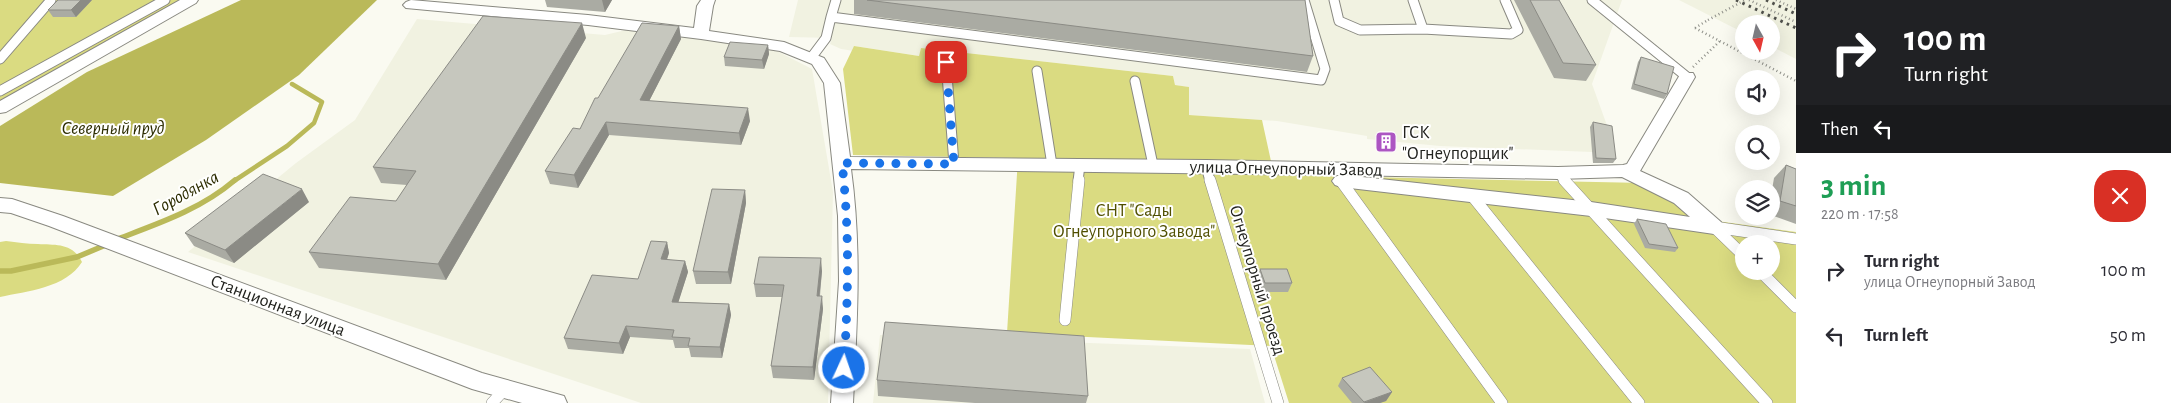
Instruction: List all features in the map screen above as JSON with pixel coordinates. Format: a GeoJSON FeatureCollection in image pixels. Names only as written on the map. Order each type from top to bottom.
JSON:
{"type":"FeatureCollection","features":[{"type":"Feature","properties":{"kind":"street"},"geometry":{"type":"LineString","coordinates":[[0,108],[191,0]]}},
{"type":"Feature","properties":{"kind":"street"},"geometry":{"type":"LineString","coordinates":[[701,34],[705,6],[708,0]]}},
{"type":"Feature","properties":{"kind":"street"},"geometry":{"type":"LineString","coordinates":[[411,5],[588,20],[701,34],[784,48],[818,61],[832,83],[848,216],[849,281],[842,403]]}},
{"type":"Feature","properties":{"kind":"street"},"geometry":{"type":"LineString","coordinates":[[1624,171],[1633,168],[1687,77]]}},
{"type":"Feature","properties":{"kind":"street","name":"улица Огнеупорный Завод"},"geometry":{"type":"LineString","coordinates":[[842,163],[1153,165],[1558,173],[1624,171]]}},
{"type":"Feature","properties":{"kind":"street"},"geometry":{"type":"LineString","coordinates":[[1624,171],[1681,198],[1714,227]]}},
{"type":"Feature","properties":{"kind":"street"},"geometry":{"type":"LineString","coordinates":[[1341,181],[1591,209],[1714,227]]}},
{"type":"Feature","properties":{"kind":"street","name":"Станционная улица"},"geometry":{"type":"LineString","coordinates":[[0,205],[12,206],[56,221],[471,378],[498,396],[556,403]]}},
{"type":"Feature","properties":{"kind":"lane"},"geometry":{"type":"LineString","coordinates":[[0,59],[51,0]]}},
{"type":"Feature","properties":{"kind":"lane"},"geometry":{"type":"LineString","coordinates":[[0,91],[165,0]]}},
{"type":"Feature","properties":{"kind":"lane"},"geometry":{"type":"LineString","coordinates":[[811,58],[826,38],[836,0]]}},
{"type":"Feature","properties":{"kind":"lane"},"geometry":{"type":"LineString","coordinates":[[831,18],[1322,80],[1325,69],[1304,0]]}},
{"type":"Feature","properties":{"kind":"lane"},"geometry":{"type":"LineString","coordinates":[[1334,0],[1339,21],[1360,30],[1422,29],[1511,34],[1518,30],[1505,0]]}},
{"type":"Feature","properties":{"kind":"lane"},"geometry":{"type":"LineString","coordinates":[[1413,0],[1422,29]]}},
{"type":"Feature","properties":{"kind":"lane"},"geometry":{"type":"LineString","coordinates":[[1592,0],[1687,77]]}},
{"type":"Feature","properties":{"kind":"lane"},"geometry":{"type":"LineString","coordinates":[[946,62],[954,164]]}},
{"type":"Feature","properties":{"kind":"lane"},"geometry":{"type":"LineString","coordinates":[[1037,71],[1052,164]]}},
{"type":"Feature","properties":{"kind":"lane"},"geometry":{"type":"LineString","coordinates":[[1135,81],[1153,165]]}},
{"type":"Feature","properties":{"kind":"lane"},"geometry":{"type":"LineString","coordinates":[[1065,320],[1080,165]]}},
{"type":"Feature","properties":{"kind":"lane","name":"Огнеупорный проезд"},"geometry":{"type":"LineString","coordinates":[[1206,166],[1234,265],[1278,403]]}},
{"type":"Feature","properties":{"kind":"lane"},"geometry":{"type":"LineString","coordinates":[[1558,173],[1767,403]]}},
{"type":"Feature","properties":{"kind":"lane"},"geometry":{"type":"LineString","coordinates":[[1341,181],[1502,403]]}},
{"type":"Feature","properties":{"kind":"lane"},"geometry":{"type":"LineString","coordinates":[[1473,197],[1639,403]]}},
{"type":"Feature","properties":{"kind":"lane"},"geometry":{"type":"LineString","coordinates":[[1714,227],[1796,239]]}},
{"type":"Feature","properties":{"kind":"lane"},"geometry":{"type":"LineString","coordinates":[[1714,227],[1735,247]]}},
{"type":"Feature","properties":{"kind":"lane"},"geometry":{"type":"LineString","coordinates":[[1769,280],[1796,307]]}},
{"type":"Feature","properties":{"kind":"path"},"geometry":{"type":"LineString","coordinates":[[1745,0],[1695,28],[1796,81]]}},
{"type":"Feature","properties":{"kind":"path"},"geometry":{"type":"LineString","coordinates":[[1749,0],[1796,22]]}},
{"type":"Feature","properties":{"kind":"path"},"geometry":{"type":"LineString","coordinates":[[1776,0],[1796,9]]}},
{"type":"Feature","properties":{"kind":"path"},"geometry":{"type":"LineString","coordinates":[[1687,77],[1696,64],[1721,40]]}},
{"type":"Feature","properties":{"kind":"shaded area"},"geometry":{"type":"Polygon","coordinates":[[[798,0],[1622,0],[1592,84],[1609,131],[1592,152],[1440,146],[1367,139],[1367,136],[1277,121],[1189,115],[1189,87],[1175,85],[1173,76],[921,48],[919,56],[854,46],[854,51],[841,49],[830,44],[832,38],[789,37],[798,0]]]}},
{"type":"Feature","properties":{"kind":"shaded area"},"geometry":{"type":"Polygon","coordinates":[[[1679,0],[1796,0],[1796,59],[1780,51],[1780,15],[1735,15],[1735,28],[1679,0]]]}},
{"type":"Feature","properties":{"kind":"shaded area"},"geometry":{"type":"Polygon","coordinates":[[[417,19],[605,35],[626,30],[773,49],[812,69],[833,192],[828,403],[641,403],[188,252],[296,163],[355,120],[417,19]]]}},
{"type":"Feature","properties":{"kind":"shaded area"},"geometry":{"type":"Polygon","coordinates":[[[880,335],[1250,349],[1265,403],[873,403],[880,335]]]}},
{"type":"Feature","properties":{"kind":"green space"},"geometry":{"type":"Polygon","coordinates":[[[0,0],[184,0],[0,104],[0,0]]]}},
{"type":"Feature","properties":{"kind":"green space","name":"СНТ \"Сады Огнеупорного Завода\""},"geometry":{"type":"Polygon","coordinates":[[[854,46],[919,56],[921,48],[1173,76],[1175,85],[1189,87],[1189,115],[1262,120],[1274,175],[1644,183],[1710,220],[1796,232],[1796,403],[1289,403],[1271,346],[1007,333],[1018,158],[853,155],[843,69],[854,46]]]}},
{"type":"Feature","properties":{"kind":"green space"},"geometry":{"type":"Polygon","coordinates":[[[0,242],[63,246],[74,251],[82,262],[75,271],[56,283],[0,297],[0,242]]]}},
{"type":"Feature","properties":{"kind":"water","name":"Северный пруд"},"geometry":{"type":"Polygon","coordinates":[[[241,0],[377,0],[299,75],[206,140],[113,196],[0,183],[0,126],[87,72],[241,0]]]}},
{"type":"Feature","properties":{"kind":"building"},"geometry":{"type":"Polygon","coordinates":[[[58,0],[81,0],[71,10],[48,10],[58,0]]]}},
{"type":"Feature","properties":{"kind":"building"},"geometry":{"type":"Polygon","coordinates":[[[867,0],[1305,0],[1313,56],[867,0]]]}},
{"type":"Feature","properties":{"kind":"building"},"geometry":{"type":"Polygon","coordinates":[[[1530,0],[1559,0],[1596,65],[1563,63],[1530,0]]]}},
{"type":"Feature","properties":{"kind":"building"},"geometry":{"type":"Polygon","coordinates":[[[483,16],[582,23],[438,264],[309,252],[350,197],[396,201],[416,171],[373,167],[483,16]]]}},
{"type":"Feature","properties":{"kind":"building"},"geometry":{"type":"Polygon","coordinates":[[[642,23],[679,26],[640,100],[748,108],[739,133],[606,122],[574,175],[545,171],[573,128],[580,129],[595,98],[598,98],[642,23]]]}},
{"type":"Feature","properties":{"kind":"building"},"geometry":{"type":"Polygon","coordinates":[[[730,42],[768,45],[762,60],[724,57],[730,42]]]}},
{"type":"Feature","properties":{"kind":"building"},"geometry":{"type":"Polygon","coordinates":[[[1641,57],[1674,67],[1667,94],[1634,84],[1641,57]]]}},
{"type":"Feature","properties":{"kind":"building"},"geometry":{"type":"Polygon","coordinates":[[[1593,122],[1612,126],[1616,159],[1596,158],[1593,122]]]}},
{"type":"Feature","properties":{"kind":"building"},"geometry":{"type":"Polygon","coordinates":[[[1786,165],[1796,169],[1796,206],[1780,201],[1786,165]]]}},
{"type":"Feature","properties":{"kind":"building"},"geometry":{"type":"Polygon","coordinates":[[[263,174],[302,189],[225,250],[185,233],[263,174]]]}},
{"type":"Feature","properties":{"kind":"building"},"geometry":{"type":"Polygon","coordinates":[[[712,189],[745,190],[728,272],[693,271],[712,189]]]}},
{"type":"Feature","properties":{"kind":"building"},"geometry":{"type":"Polygon","coordinates":[[[1637,219],[1666,224],[1678,248],[1649,244],[1637,219]]]}},
{"type":"Feature","properties":{"kind":"building"},"geometry":{"type":"Polygon","coordinates":[[[651,241],[667,242],[661,259],[685,261],[672,302],[729,304],[720,347],[688,346],[690,338],[672,337],[674,330],[626,326],[619,343],[564,338],[592,275],[638,279],[651,241]]]}},
{"type":"Feature","properties":{"kind":"building"},"geometry":{"type":"Polygon","coordinates":[[[759,257],[821,258],[817,296],[822,296],[813,367],[771,366],[784,285],[754,284],[759,257]]]}},
{"type":"Feature","properties":{"kind":"building"},"geometry":{"type":"Polygon","coordinates":[[[1260,269],[1287,269],[1292,283],[1265,283],[1260,269]]]}},
{"type":"Feature","properties":{"kind":"building"},"geometry":{"type":"Polygon","coordinates":[[[885,322],[1084,336],[1088,396],[877,380],[885,322]]]}},
{"type":"Feature","properties":{"kind":"building"},"geometry":{"type":"Polygon","coordinates":[[[1370,367],[1392,392],[1364,402],[1342,378],[1370,367]]]}},
{"type":"Feature","properties":{"kind":"waterway","name":"Городянка"},"geometry":{"type":"LineString","coordinates":[[234,181],[287,146],[314,123],[322,102],[292,84]]}},
{"type":"Feature","properties":{"kind":"waterway","name":"Городянка"},"geometry":{"type":"LineString","coordinates":[[115,240],[193,208],[222,191],[235,180]]}},
{"type":"Feature","properties":{"kind":"waterway","name":"Городянка"},"geometry":{"type":"LineString","coordinates":[[0,271],[11,271],[77,257],[108,244]]}},
{"type":"Feature","properties":{"kind":"railway"},"geometry":{"type":"LineString","coordinates":[[1736,0],[1796,28]]}},
{"type":"Feature","properties":{"kind":"railway"},"geometry":{"type":"LineString","coordinates":[[1766,0],[1796,14]]}},
{"type":"Feature","properties":{"kind":"place","name":"ГСК \"Огнеупорщик\""},"geometry":{"type":"Point","coordinates":[1386,142]}},
{"type":"Feature","properties":{"kind":"route"},"geometry":{"type":"LineString","coordinates":[[844,368],[849,281],[848,216],[842,163],[954,164],[946,62]]}}]}
